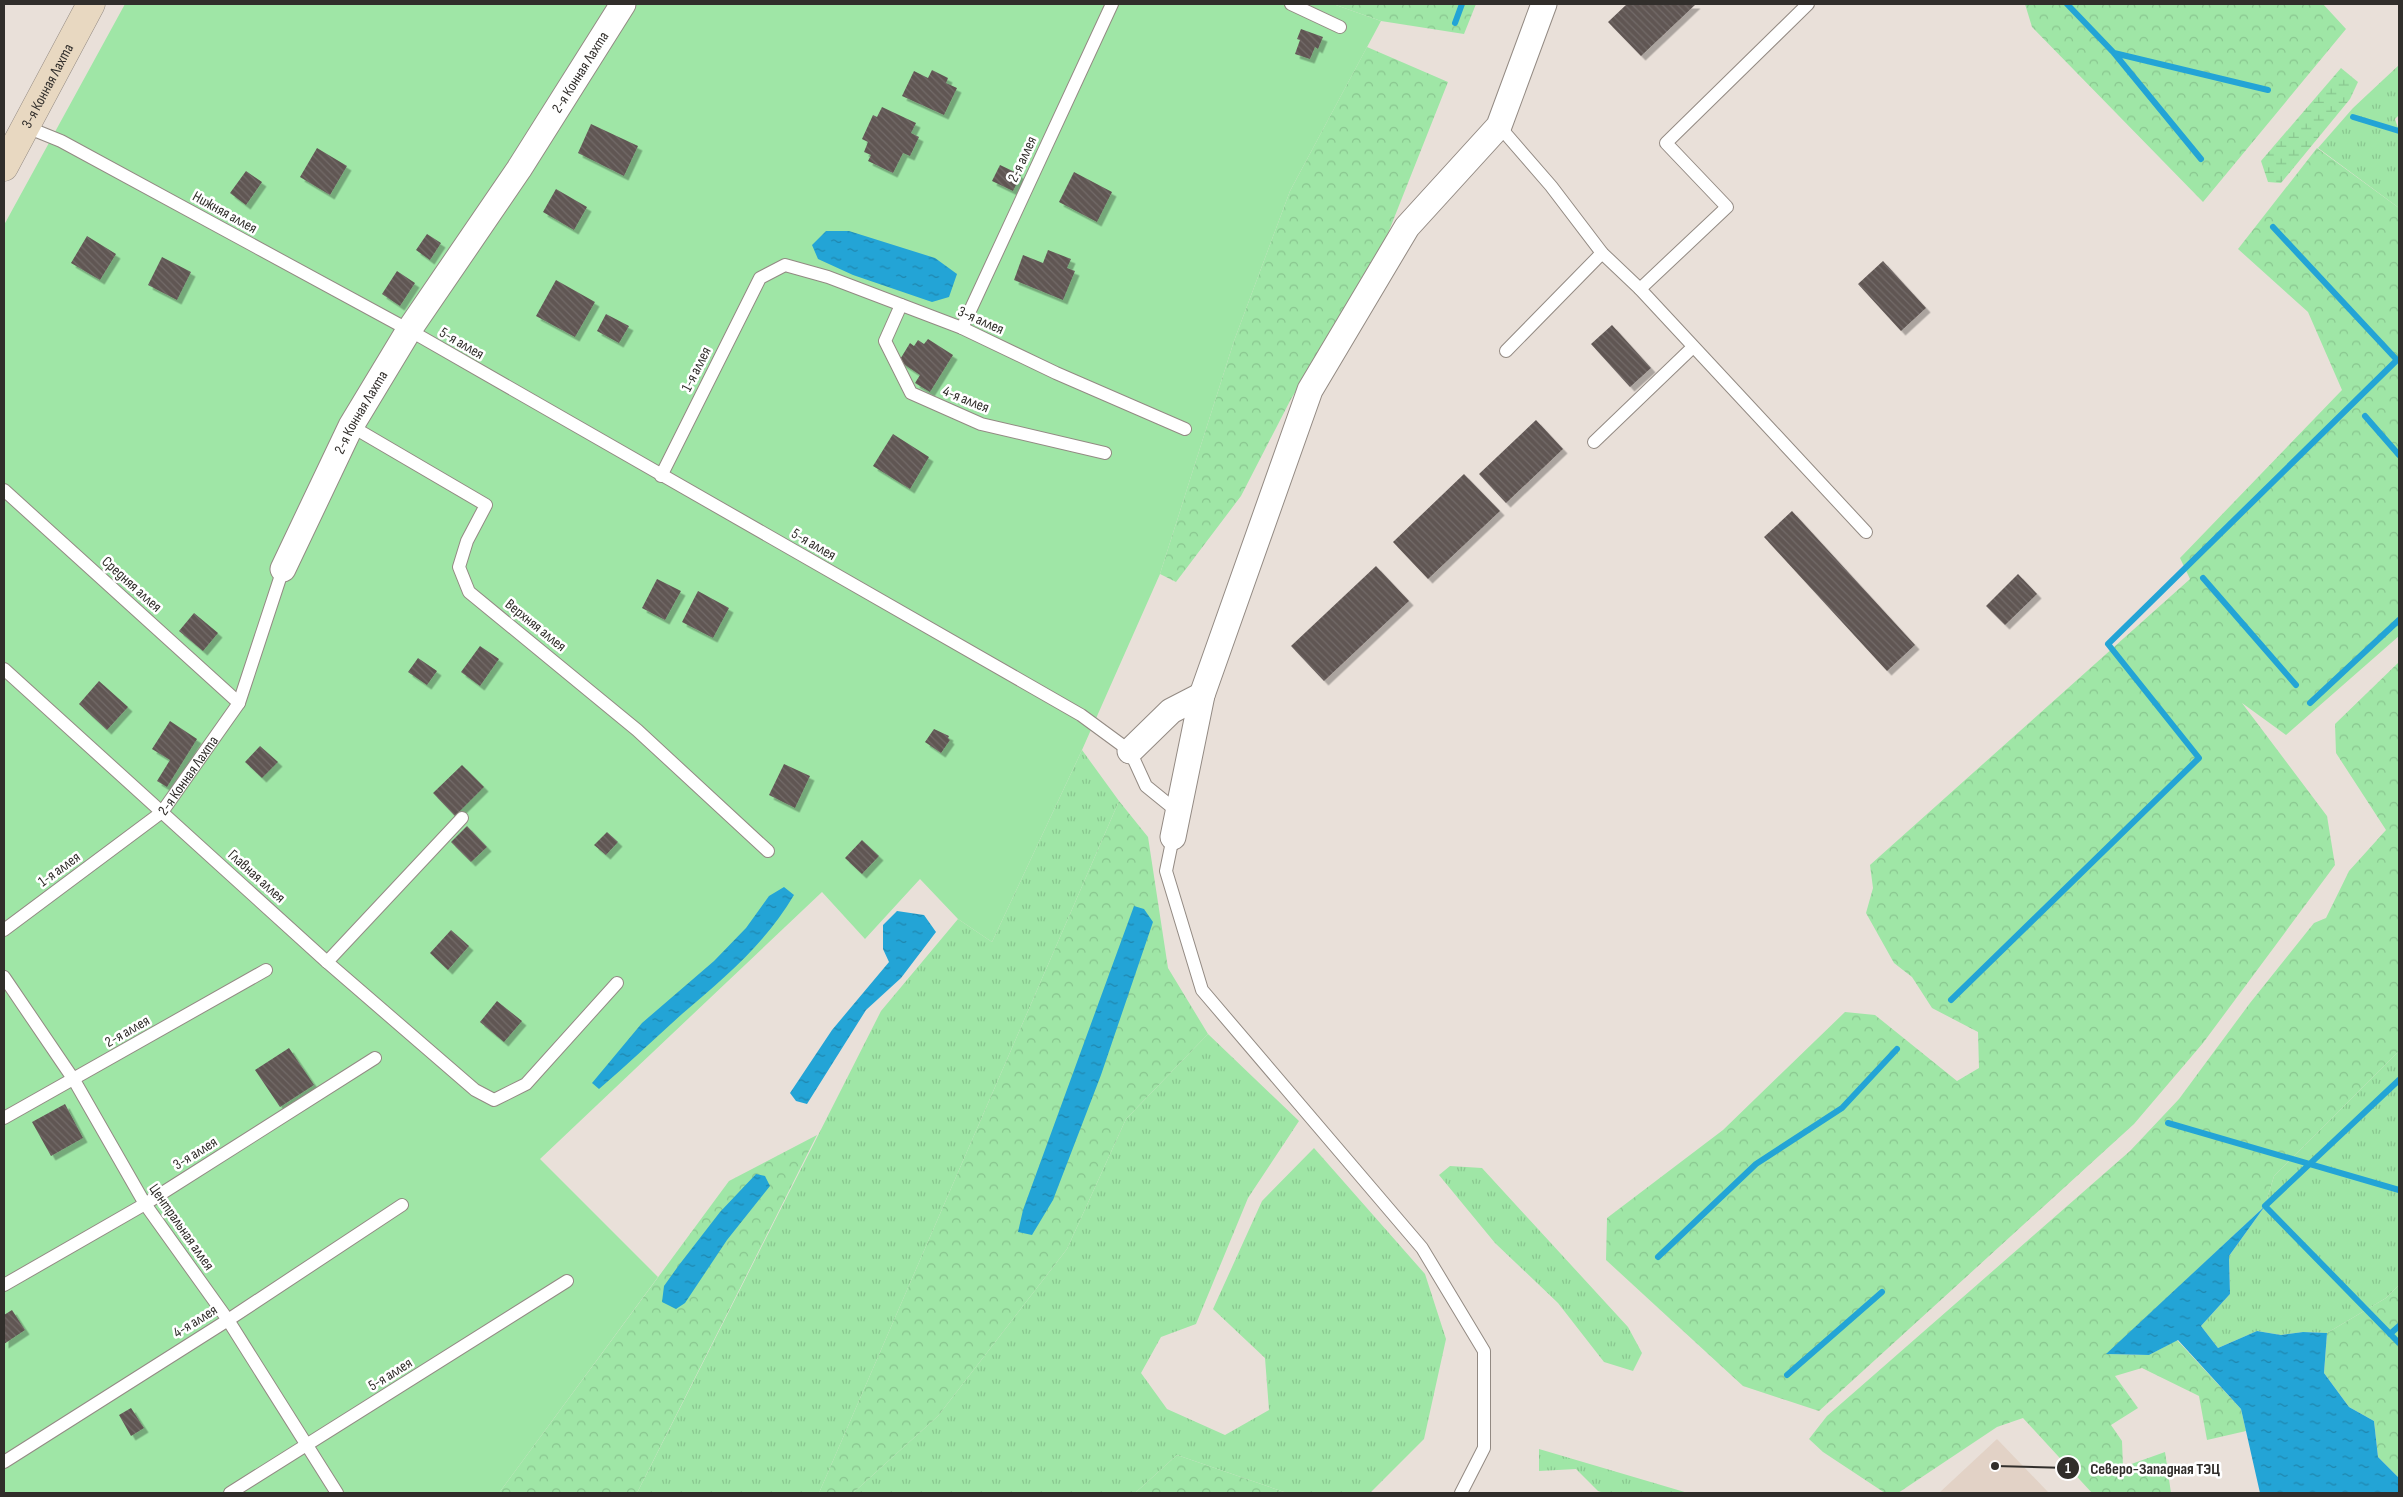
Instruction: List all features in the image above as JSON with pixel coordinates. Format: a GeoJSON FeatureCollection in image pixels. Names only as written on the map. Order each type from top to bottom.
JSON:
{"type":"FeatureCollection","features":[{"type":"Feature","properties":{"kind":"main road","name":"3-я Конная Лахта"},"geometry":{"type":"LineString","coordinates":[[4,167],[24,126],[91,4]]}},
{"type":"Feature","properties":{"kind":"street","name":"2-я Конная Лахта"},"geometry":{"type":"LineString","coordinates":[[283,569],[351,426],[409,330],[520,169],[623,4]]}},
{"type":"Feature","properties":{"kind":"street"},"geometry":{"type":"LineString","coordinates":[[1173,837],[1202,695],[1310,390],[1407,227],[1499,126],[1544,4]]}},
{"type":"Feature","properties":{"kind":"street"},"geometry":{"type":"LineString","coordinates":[[1130,751],[1171,711],[1202,695]]}},
{"type":"Feature","properties":{"kind":"lane","name":"2-я аллея"},"geometry":{"type":"LineString","coordinates":[[962,328],[1112,4]]}},
{"type":"Feature","properties":{"kind":"lane"},"geometry":{"type":"LineString","coordinates":[[1292,4],[1340,26]]}},
{"type":"Feature","properties":{"kind":"lane"},"geometry":{"type":"LineString","coordinates":[[1640,289],[1727,207],[1666,143],[1808,4]]}},
{"type":"Feature","properties":{"kind":"lane","name":"Нижняя аллея"},"geometry":{"type":"LineString","coordinates":[[24,126],[62,141],[409,330]]}},
{"type":"Feature","properties":{"kind":"lane"},"geometry":{"type":"LineString","coordinates":[[1499,126],[1551,186],[1602,253],[1640,289],[1866,532]]}},
{"type":"Feature","properties":{"kind":"lane"},"geometry":{"type":"LineString","coordinates":[[1506,352],[1602,253]]}},
{"type":"Feature","properties":{"kind":"lane","name":"3-я аллея"},"geometry":{"type":"LineString","coordinates":[[760,278],[785,265],[828,277],[962,328],[1056,373],[1185,428]]}},
{"type":"Feature","properties":{"kind":"lane","name":"1-я аллея"},"geometry":{"type":"LineString","coordinates":[[661,476],[760,278]]}},
{"type":"Feature","properties":{"kind":"lane","name":"4-я аллея"},"geometry":{"type":"LineString","coordinates":[[901,304],[885,341],[911,393],[981,424],[1105,453]]}},
{"type":"Feature","properties":{"kind":"lane","name":"5-я аллея"},"geometry":{"type":"LineString","coordinates":[[409,330],[1081,715],[1130,751],[1146,786],[1178,812]]}},
{"type":"Feature","properties":{"kind":"lane"},"geometry":{"type":"LineString","coordinates":[[1594,442],[1693,347]]}},
{"type":"Feature","properties":{"kind":"lane","name":"Верхняя аллея"},"geometry":{"type":"LineString","coordinates":[[351,426],[486,505],[466,542],[459,567],[469,592],[638,730],[768,851]]}},
{"type":"Feature","properties":{"kind":"lane","name":"Средняя аллея"},"geometry":{"type":"LineString","coordinates":[[4,490],[239,703]]}},
{"type":"Feature","properties":{"kind":"lane","name":"2-я Конная Лахта"},"geometry":{"type":"LineString","coordinates":[[134,834],[162,812],[239,703],[283,569]]}},
{"type":"Feature","properties":{"kind":"lane","name":"Главная аллея"},"geometry":{"type":"LineString","coordinates":[[4,669],[328,962],[475,1090],[494,1100],[526,1084],[617,983]]}},
{"type":"Feature","properties":{"kind":"lane"},"geometry":{"type":"LineString","coordinates":[[328,962],[462,818]]}},
{"type":"Feature","properties":{"kind":"lane","name":"1-я аллея"},"geometry":{"type":"LineString","coordinates":[[4,930],[134,834]]}},
{"type":"Feature","properties":{"kind":"lane"},"geometry":{"type":"LineString","coordinates":[[1173,837],[1166,871],[1202,990],[1422,1248],[1484,1352],[1484,1448],[1461,1493]]}},
{"type":"Feature","properties":{"kind":"lane","name":"2-я аллея"},"geometry":{"type":"LineString","coordinates":[[4,1118],[266,970]]}},
{"type":"Feature","properties":{"kind":"lane","name":"Центральная аллея"},"geometry":{"type":"LineString","coordinates":[[4,978],[74,1080],[145,1204],[228,1320],[337,1493]]}},
{"type":"Feature","properties":{"kind":"lane","name":"3-я аллея"},"geometry":{"type":"LineString","coordinates":[[4,1285],[145,1204],[375,1058]]}},
{"type":"Feature","properties":{"kind":"lane","name":"4-я аллея"},"geometry":{"type":"LineString","coordinates":[[4,1462],[228,1320],[402,1205]]}},
{"type":"Feature","properties":{"kind":"lane","name":"5-я аллея"},"geometry":{"type":"LineString","coordinates":[[230,1493],[308,1446],[567,1282]]}},
{"type":"Feature","properties":{"kind":"shaded area"},"geometry":{"type":"Polygon","coordinates":[[[1997,1439],[2049,1493],[1939,1493],[1997,1439]]]}},
{"type":"Feature","properties":{"kind":"green space"},"geometry":{"type":"Polygon","coordinates":[[[125,4],[1333,4],[1381,21],[1290,191],[1234,341],[1160,574],[1082,750],[992,942],[958,919],[920,879],[865,939],[822,892],[540,1159],[658,1277],[499,1493],[4,1493],[4,225],[125,4]]]}},
{"type":"Feature","properties":{"kind":"green space"},"geometry":{"type":"Polygon","coordinates":[[[1333,4],[1476,4],[1464,34],[1381,21],[1333,4]]]}},
{"type":"Feature","properties":{"kind":"green space"},"geometry":{"type":"Polygon","coordinates":[[[2025,4],[2323,4],[2346,29],[2203,202],[2032,27],[2025,4]]]}},
{"type":"Feature","properties":{"kind":"green space"},"geometry":{"type":"Polygon","coordinates":[[[1367,47],[1448,82],[1379,256],[1291,399],[1241,496],[1176,582],[1160,574],[1234,341],[1290,191],[1367,47]]]}},
{"type":"Feature","properties":{"kind":"green space"},"geometry":{"type":"Polygon","coordinates":[[[2399,65],[2399,115],[2395,119],[2399,131],[2399,208],[2318,148],[2353,108],[2399,65]]]}},
{"type":"Feature","properties":{"kind":"green space"},"geometry":{"type":"Polygon","coordinates":[[[2341,68],[2358,82],[2350,99],[2281,183],[2268,182],[2261,161],[2341,68]]]}},
{"type":"Feature","properties":{"kind":"green space"},"geometry":{"type":"Polygon","coordinates":[[[2317,148],[2399,208],[2399,636],[2286,735],[2242,703],[2327,816],[2335,865],[2203,1043],[2134,1124],[1819,1411],[1743,1386],[1606,1260],[1607,1218],[1723,1130],[1845,1012],[1875,1015],[1957,1081],[1979,1068],[1978,1032],[1932,1008],[1912,977],[1894,963],[1866,913],[1873,888],[1870,865],[2190,579],[2180,558],[2342,390],[2308,312],[2238,249],[2317,148]]]}},
{"type":"Feature","properties":{"kind":"green space"},"geometry":{"type":"Polygon","coordinates":[[[2399,662],[2399,1051],[2274,1176],[2265,1206],[2107,1354],[2149,1355],[2177,1340],[2241,1409],[2246,1431],[2207,1440],[2199,1396],[2142,1368],[2115,1376],[2138,1408],[2111,1425],[2122,1441],[2123,1467],[2165,1452],[2171,1493],[2092,1493],[2023,1418],[1997,1427],[1898,1493],[1885,1493],[1823,1452],[1809,1439],[1827,1416],[2130,1151],[2179,1099],[2250,1003],[2314,923],[2326,918],[2349,871],[2386,830],[2336,753],[2335,724],[2399,662]]]}},
{"type":"Feature","properties":{"kind":"green space"},"geometry":{"type":"Polygon","coordinates":[[[1082,750],[1119,801],[819,1493],[637,1493],[881,1011],[958,919],[992,942],[1082,750]]]}},
{"type":"Feature","properties":{"kind":"green space"},"geometry":{"type":"Polygon","coordinates":[[[1119,801],[1148,837],[1168,968],[1208,1034],[1126,1119],[1067,1249],[938,1416],[853,1493],[819,1493],[1119,801]]]}},
{"type":"Feature","properties":{"kind":"green space"},"geometry":{"type":"Polygon","coordinates":[[[1208,1034],[1299,1121],[1248,1198],[1196,1324],[1161,1337],[1141,1373],[1167,1409],[1225,1435],[1269,1410],[1265,1358],[1213,1309],[1262,1201],[1314,1148],[1425,1274],[1446,1339],[1424,1439],[1370,1493],[1287,1493],[1177,1455],[1135,1493],[853,1493],[938,1416],[1067,1249],[1126,1119],[1208,1034]]]}},
{"type":"Feature","properties":{"kind":"green space"},"geometry":{"type":"Polygon","coordinates":[[[2399,1051],[2399,1285],[2386,1298],[2327,1333],[2303,1332],[2281,1335],[2257,1331],[2218,1348],[2201,1326],[2230,1294],[2229,1256],[2265,1206],[2274,1176],[2399,1051]]]}},
{"type":"Feature","properties":{"kind":"green space"},"geometry":{"type":"Polygon","coordinates":[[[817,1135],[637,1493],[499,1493],[729,1181],[817,1135]]]}},
{"type":"Feature","properties":{"kind":"green space"},"geometry":{"type":"Polygon","coordinates":[[[1450,1166],[1482,1168],[1628,1327],[1642,1353],[1633,1371],[1604,1362],[1558,1303],[1495,1243],[1439,1175],[1450,1166]]]}},
{"type":"Feature","properties":{"kind":"green space"},"geometry":{"type":"Polygon","coordinates":[[[2399,1285],[2399,1478],[2378,1457],[2374,1421],[2349,1407],[2324,1373],[2327,1333],[2386,1298],[2399,1285]]]}},
{"type":"Feature","properties":{"kind":"green space"},"geometry":{"type":"Polygon","coordinates":[[[1539,1449],[1688,1493],[1604,1493],[1598,1491],[1576,1469],[1539,1471],[1539,1449]]]}},
{"type":"Feature","properties":{"kind":"green space"},"geometry":{"type":"Polygon","coordinates":[[[1177,1455],[1287,1493],[1135,1493],[1177,1455]]]}},
{"type":"Feature","properties":{"kind":"water"},"geometry":{"type":"Polygon","coordinates":[[[826,231],[849,231],[935,258],[957,274],[949,297],[932,302],[853,275],[818,259],[812,245],[826,231]]]}},
{"type":"Feature","properties":{"kind":"water"},"geometry":{"type":"Polygon","coordinates":[[[784,887],[794,895],[783,913],[757,945],[599,1089],[592,1083],[642,1023],[714,961],[746,928],[769,896],[784,887]]]}},
{"type":"Feature","properties":{"kind":"water"},"geometry":{"type":"Polygon","coordinates":[[[1134,906],[1144,909],[1153,922],[1101,1075],[1053,1200],[1032,1235],[1018,1232],[1023,1210],[1134,906]]]}},
{"type":"Feature","properties":{"kind":"water"},"geometry":{"type":"Polygon","coordinates":[[[897,911],[924,915],[936,932],[901,978],[866,1010],[807,1104],[796,1101],[790,1093],[832,1030],[889,962],[883,949],[883,925],[897,911]]]}},
{"type":"Feature","properties":{"kind":"water"},"geometry":{"type":"Polygon","coordinates":[[[756,1174],[765,1176],[770,1186],[727,1240],[685,1303],[676,1309],[662,1302],[664,1286],[679,1265],[720,1212],[756,1174]]]}},
{"type":"Feature","properties":{"kind":"water"},"geometry":{"type":"Polygon","coordinates":[[[2265,1206],[2229,1256],[2230,1294],[2201,1326],[2218,1348],[2257,1331],[2281,1335],[2303,1332],[2327,1333],[2324,1373],[2349,1407],[2374,1421],[2378,1457],[2399,1478],[2399,1493],[2260,1493],[2241,1409],[2178,1340],[2149,1355],[2106,1354],[2265,1206]]]}},
{"type":"Feature","properties":{"kind":"building"},"geometry":{"type":"Polygon","coordinates":[[[1627,4],[1696,4],[1641,56],[1608,22],[1627,4]]]}},
{"type":"Feature","properties":{"kind":"building"},"geometry":{"type":"Polygon","coordinates":[[[1301,29],[1323,37],[1318,49],[1315,47],[1310,59],[1295,54],[1300,40],[1297,39],[1301,29]]]}},
{"type":"Feature","properties":{"kind":"building"},"geometry":{"type":"Polygon","coordinates":[[[932,70],[948,78],[946,83],[957,88],[944,115],[902,96],[914,71],[928,78],[932,70]]]}},
{"type":"Feature","properties":{"kind":"building"},"geometry":{"type":"Polygon","coordinates":[[[882,107],[916,123],[911,133],[919,137],[910,156],[903,153],[893,173],[868,161],[871,155],[864,152],[868,142],[862,139],[873,115],[877,117],[882,107]]]}},
{"type":"Feature","properties":{"kind":"building"},"geometry":{"type":"Polygon","coordinates":[[[591,124],[638,146],[624,176],[578,153],[591,124]]]}},
{"type":"Feature","properties":{"kind":"building"},"geometry":{"type":"Polygon","coordinates":[[[317,148],[347,166],[330,195],[300,177],[317,148]]]}},
{"type":"Feature","properties":{"kind":"building"},"geometry":{"type":"Polygon","coordinates":[[[1000,165],[1021,175],[1013,191],[992,181],[1000,165]]]}},
{"type":"Feature","properties":{"kind":"building"},"geometry":{"type":"Polygon","coordinates":[[[246,171],[262,182],[246,205],[230,193],[246,171]]]}},
{"type":"Feature","properties":{"kind":"building"},"geometry":{"type":"Polygon","coordinates":[[[1074,172],[1112,192],[1097,222],[1059,202],[1074,172]]]}},
{"type":"Feature","properties":{"kind":"building"},"geometry":{"type":"Polygon","coordinates":[[[556,189],[587,207],[574,230],[543,212],[556,189]]]}},
{"type":"Feature","properties":{"kind":"building"},"geometry":{"type":"Polygon","coordinates":[[[427,234],[441,243],[430,260],[416,250],[427,234]]]}},
{"type":"Feature","properties":{"kind":"building"},"geometry":{"type":"Polygon","coordinates":[[[87,236],[116,254],[100,280],[71,263],[87,236]]]}},
{"type":"Feature","properties":{"kind":"building"},"geometry":{"type":"Polygon","coordinates":[[[1048,250],[1071,259],[1067,268],[1075,271],[1063,300],[1014,280],[1023,255],[1043,263],[1048,250]]]}},
{"type":"Feature","properties":{"kind":"building"},"geometry":{"type":"Polygon","coordinates":[[[162,257],[191,272],[177,300],[148,285],[162,257]]]}},
{"type":"Feature","properties":{"kind":"building"},"geometry":{"type":"Polygon","coordinates":[[[1883,261],[1926,308],[1901,331],[1858,284],[1883,261]]]}},
{"type":"Feature","properties":{"kind":"building"},"geometry":{"type":"Polygon","coordinates":[[[397,271],[415,283],[400,306],[382,294],[397,271]]]}},
{"type":"Feature","properties":{"kind":"building"},"geometry":{"type":"Polygon","coordinates":[[[556,280],[595,302],[575,337],[536,316],[556,280]]]}},
{"type":"Feature","properties":{"kind":"building"},"geometry":{"type":"Polygon","coordinates":[[[606,314],[629,326],[619,343],[597,331],[606,314]]]}},
{"type":"Feature","properties":{"kind":"building"},"geometry":{"type":"Polygon","coordinates":[[[1612,325],[1651,368],[1630,387],[1591,344],[1612,325]]]}},
{"type":"Feature","properties":{"kind":"building"},"geometry":{"type":"Polygon","coordinates":[[[928,339],[953,355],[930,392],[915,383],[920,375],[899,361],[910,343],[914,346],[918,340],[924,344],[928,339]]]}},
{"type":"Feature","properties":{"kind":"building"},"geometry":{"type":"Polygon","coordinates":[[[1536,420],[1563,449],[1506,503],[1479,474],[1536,420]]]}},
{"type":"Feature","properties":{"kind":"building"},"geometry":{"type":"Polygon","coordinates":[[[893,434],[929,457],[910,489],[873,466],[893,434]]]}},
{"type":"Feature","properties":{"kind":"building"},"geometry":{"type":"Polygon","coordinates":[[[1464,474],[1500,511],[1428,579],[1393,542],[1464,474]]]}},
{"type":"Feature","properties":{"kind":"building"},"geometry":{"type":"Polygon","coordinates":[[[1792,511],[1915,645],[1887,671],[1764,537],[1792,511]]]}},
{"type":"Feature","properties":{"kind":"building"},"geometry":{"type":"Polygon","coordinates":[[[1376,566],[1409,601],[1324,681],[1291,646],[1376,566]]]}},
{"type":"Feature","properties":{"kind":"building"},"geometry":{"type":"Polygon","coordinates":[[[2018,574],[2037,594],[2005,625],[1986,606],[2018,574]]]}},
{"type":"Feature","properties":{"kind":"building"},"geometry":{"type":"Polygon","coordinates":[[[657,579],[681,591],[665,620],[642,608],[657,579]]]}},
{"type":"Feature","properties":{"kind":"building"},"geometry":{"type":"Polygon","coordinates":[[[698,591],[729,608],[713,638],[682,622],[698,591]]]}},
{"type":"Feature","properties":{"kind":"building"},"geometry":{"type":"Polygon","coordinates":[[[194,613],[218,633],[203,651],[179,631],[194,613]]]}},
{"type":"Feature","properties":{"kind":"building"},"geometry":{"type":"Polygon","coordinates":[[[480,646],[499,659],[480,686],[461,672],[480,646]]]}},
{"type":"Feature","properties":{"kind":"building"},"geometry":{"type":"Polygon","coordinates":[[[418,658],[437,671],[427,685],[408,672],[418,658]]]}},
{"type":"Feature","properties":{"kind":"building"},"geometry":{"type":"Polygon","coordinates":[[[99,681],[128,707],[107,730],[79,704],[99,681]]]}},
{"type":"Feature","properties":{"kind":"building"},"geometry":{"type":"Polygon","coordinates":[[[170,721],[197,739],[167,787],[157,781],[170,760],[152,749],[170,721]]]}},
{"type":"Feature","properties":{"kind":"building"},"geometry":{"type":"Polygon","coordinates":[[[934,729],[949,736],[950,740],[941,753],[925,742],[934,729]]]}},
{"type":"Feature","properties":{"kind":"building"},"geometry":{"type":"Polygon","coordinates":[[[260,746],[278,762],[262,778],[245,762],[260,746]]]}},
{"type":"Feature","properties":{"kind":"building"},"geometry":{"type":"Polygon","coordinates":[[[784,764],[810,776],[795,808],[769,795],[784,764]]]}},
{"type":"Feature","properties":{"kind":"building"},"geometry":{"type":"Polygon","coordinates":[[[462,765],[484,787],[455,816],[433,793],[462,765]]]}},
{"type":"Feature","properties":{"kind":"building"},"geometry":{"type":"Polygon","coordinates":[[[467,826],[487,847],[471,862],[451,842],[467,826]]]}},
{"type":"Feature","properties":{"kind":"building"},"geometry":{"type":"Polygon","coordinates":[[[607,832],[618,842],[606,855],[594,845],[607,832]]]}},
{"type":"Feature","properties":{"kind":"building"},"geometry":{"type":"Polygon","coordinates":[[[862,840],[879,856],[862,874],[845,858],[862,840]]]}},
{"type":"Feature","properties":{"kind":"building"},"geometry":{"type":"Polygon","coordinates":[[[451,930],[469,946],[448,970],[430,953],[451,930]]]}},
{"type":"Feature","properties":{"kind":"building"},"geometry":{"type":"Polygon","coordinates":[[[497,1001],[522,1021],[504,1042],[480,1022],[497,1001]]]}},
{"type":"Feature","properties":{"kind":"building"},"geometry":{"type":"Polygon","coordinates":[[[289,1048],[314,1085],[280,1107],[255,1070],[289,1048]]]}},
{"type":"Feature","properties":{"kind":"building"},"geometry":{"type":"Polygon","coordinates":[[[65,1104],[83,1138],[51,1156],[32,1122],[65,1104]]]}},
{"type":"Feature","properties":{"kind":"building"},"geometry":{"type":"Polygon","coordinates":[[[12,1310],[25,1330],[4,1344],[4,1315],[12,1310]]]}},
{"type":"Feature","properties":{"kind":"building"},"geometry":{"type":"Polygon","coordinates":[[[131,1408],[144,1428],[131,1436],[119,1415],[131,1408]]]}},
{"type":"Feature","properties":{"kind":"waterway"},"geometry":{"type":"LineString","coordinates":[[1455,23],[1462,4]]}},
{"type":"Feature","properties":{"kind":"waterway"},"geometry":{"type":"LineString","coordinates":[[2067,4],[2114,53],[2201,159]]}},
{"type":"Feature","properties":{"kind":"waterway"},"geometry":{"type":"LineString","coordinates":[[2114,53],[2268,90]]}},
{"type":"Feature","properties":{"kind":"waterway"},"geometry":{"type":"LineString","coordinates":[[2353,117],[2399,131]]}},
{"type":"Feature","properties":{"kind":"waterway"},"geometry":{"type":"LineString","coordinates":[[1951,1000],[2199,758],[2108,644],[2397,360],[2273,227]]}},
{"type":"Feature","properties":{"kind":"waterway"},"geometry":{"type":"LineString","coordinates":[[2365,416],[2399,455]]}},
{"type":"Feature","properties":{"kind":"waterway"},"geometry":{"type":"LineString","coordinates":[[2203,578],[2296,685]]}},
{"type":"Feature","properties":{"kind":"waterway"},"geometry":{"type":"LineString","coordinates":[[2310,703],[2399,620]]}},
{"type":"Feature","properties":{"kind":"waterway"},"geometry":{"type":"LineString","coordinates":[[1658,1257],[1756,1164],[1842,1108],[1897,1049]]}},
{"type":"Feature","properties":{"kind":"waterway"},"geometry":{"type":"LineString","coordinates":[[2399,1080],[2265,1206],[2399,1343]]}},
{"type":"Feature","properties":{"kind":"waterway"},"geometry":{"type":"LineString","coordinates":[[2168,1123],[2399,1190]]}},
{"type":"Feature","properties":{"kind":"waterway"},"geometry":{"type":"LineString","coordinates":[[1787,1375],[1882,1292]]}},
{"type":"Feature","properties":{"kind":"waterway"},"geometry":{"type":"LineString","coordinates":[[2390,1334],[2399,1326]]}},
{"type":"Feature","properties":{"kind":"place","name":"Северо-Западная ТЭЦ"},"geometry":{"type":"Point","coordinates":[1995,1466]}}]}
